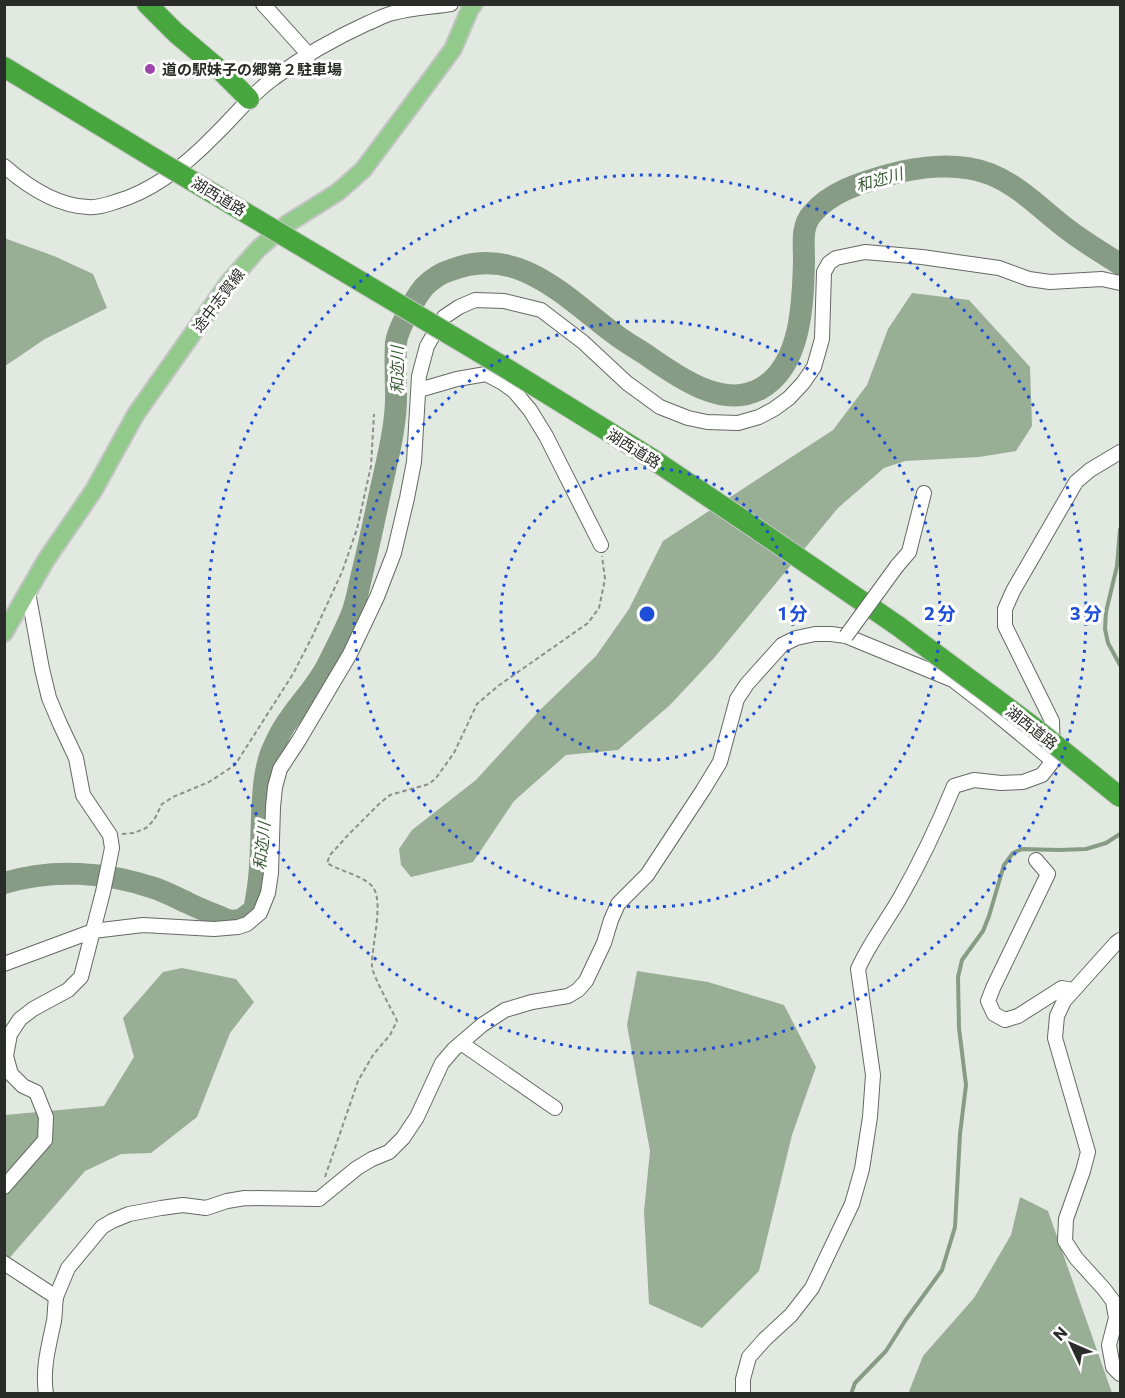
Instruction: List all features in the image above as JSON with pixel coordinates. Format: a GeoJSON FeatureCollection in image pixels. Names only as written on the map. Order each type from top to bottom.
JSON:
{"type":"FeatureCollection","features":[{"type":"Feature","properties":{"kind":"highway"},"geometry":{"type":"LineString","coordinates":[[147,4],[249,99]]}},
{"type":"Feature","properties":{"kind":"highway","name":"湖西道路"},"geometry":{"type":"LineString","coordinates":[[4,56],[122,139]]}},
{"type":"Feature","properties":{"kind":"highway","name":"湖西道路"},"geometry":{"type":"LineString","coordinates":[[4,67],[509,370],[651,458],[898,626],[1031,725],[1120,796]]}},
{"type":"Feature","properties":{"kind":"highway"},"geometry":{"type":"LineString","coordinates":[[4,77],[122,139]]}},
{"type":"Feature","properties":{"kind":"main road","name":"途中志賀線"},"geometry":{"type":"LineString","coordinates":[[4,633],[46,560],[94,490],[136,414],[229,282],[258,249],[287,224],[338,192],[363,170],[453,49],[474,4]]}},
{"type":"Feature","properties":{"kind":"street"},"geometry":{"type":"LineString","coordinates":[[262,4],[309,55]]}},
{"type":"Feature","properties":{"kind":"street"},"geometry":{"type":"LineString","coordinates":[[4,166],[34,189],[70,205],[89,208],[130,198],[180,167],[273,78],[309,55],[355,29],[391,13],[451,4]]}},
{"type":"Feature","properties":{"kind":"street"},"geometry":{"type":"LineString","coordinates":[[4,964],[93,931],[143,925],[214,929],[238,927],[247,924],[260,913],[268,893],[271,873],[273,807],[280,769],[350,654],[377,597],[394,553],[407,498],[414,462],[419,376],[427,346],[444,317],[459,307],[475,300],[504,301],[541,310],[583,342],[627,383],[660,407],[688,418],[707,422],[738,423],[759,417],[789,398],[814,367],[822,339],[824,272],[836,258],[865,252],[922,257],[999,268],[1029,279],[1050,282],[1102,279],[1120,283]]}},
{"type":"Feature","properties":{"kind":"street"},"geometry":{"type":"LineString","coordinates":[[418,390],[486,374],[514,391],[530,410],[546,436],[601,545]]}},
{"type":"Feature","properties":{"kind":"street"},"geometry":{"type":"LineString","coordinates":[[743,1394],[743,1379],[749,1357],[791,1315],[812,1288],[852,1204],[862,1169],[870,1117],[873,1075],[858,969],[864,955],[925,853],[954,786],[974,780],[1001,783],[1023,782],[1042,775],[1053,761],[1052,721],[1005,626],[1005,609],[1013,591],[1076,482],[1089,470],[1120,452]]}},
{"type":"Feature","properties":{"kind":"street"},"geometry":{"type":"LineString","coordinates":[[846,636],[909,552],[924,493]]}},
{"type":"Feature","properties":{"kind":"street"},"geometry":{"type":"LineString","coordinates":[[4,1187],[45,1140],[46,1117],[36,1092],[23,1086],[11,1074],[6,1056],[10,1034],[20,1019],[33,1009],[68,990],[81,977],[103,892],[111,842],[83,795],[76,758],[49,698],[28,592]]}},
{"type":"Feature","properties":{"kind":"street"},"geometry":{"type":"LineString","coordinates":[[46,1394],[44,1381],[47,1350],[56,1297],[68,1268],[102,1227],[129,1214],[183,1205],[206,1208],[245,1198],[319,1199],[357,1168],[389,1152],[403,1138],[417,1117],[442,1063],[482,1025],[505,1010],[532,1002],[568,996],[578,990],[586,981],[604,943],[618,904],[647,875],[720,762],[737,699],[747,684],[782,645],[796,638],[823,634],[846,636],[953,680],[1053,761]]}},
{"type":"Feature","properties":{"kind":"street"},"geometry":{"type":"LineString","coordinates":[[1036,860],[1048,874],[988,1001],[994,1014],[1005,1020],[1018,1016],[1062,988],[1074,990]]}},
{"type":"Feature","properties":{"kind":"street"},"geometry":{"type":"LineString","coordinates":[[1120,940],[1064,1001],[1058,1016],[1056,1038],[1088,1152],[1066,1219],[1065,1241],[1076,1258],[1113,1301],[1116,1318],[1109,1346],[1113,1367],[1120,1374]]}},
{"type":"Feature","properties":{"kind":"street"},"geometry":{"type":"LineString","coordinates":[[461,1043],[555,1107]]}},
{"type":"Feature","properties":{"kind":"street"},"geometry":{"type":"LineString","coordinates":[[4,1263],[56,1297]]}},
{"type":"Feature","properties":{"kind":"path"},"geometry":{"type":"LineString","coordinates":[[111,842],[147,828],[162,804],[209,782],[235,765],[287,683],[312,637],[342,572],[357,529],[371,466],[374,414]]}},
{"type":"Feature","properties":{"kind":"path"},"geometry":{"type":"LineString","coordinates":[[322,1185],[358,1081],[397,1021],[372,969],[378,900],[374,889],[364,880],[333,867],[327,862],[330,855],[390,795],[429,784],[436,778],[454,753],[477,704],[498,686],[588,623],[599,608],[605,579],[601,545]]}},
{"type":"Feature","properties":{"kind":"green space"},"geometry":{"type":"Polygon","coordinates":[[[4,238],[54,256],[93,274],[107,308],[45,339],[5,366],[4,238]]]}},
{"type":"Feature","properties":{"kind":"green space"},"geometry":{"type":"Polygon","coordinates":[[[912,293],[969,300],[1030,367],[1032,426],[1016,451],[979,457],[905,461],[884,468],[838,508],[714,658],[670,705],[618,750],[566,755],[514,801],[473,862],[411,877],[401,865],[399,849],[412,830],[476,780],[540,710],[596,656],[629,609],[663,541],[833,430],[867,385],[888,329],[912,293]]]}},
{"type":"Feature","properties":{"kind":"green space"},"geometry":{"type":"Polygon","coordinates":[[[182,968],[236,979],[254,1002],[230,1033],[197,1117],[151,1153],[121,1154],[85,1171],[5,1263],[5,1115],[104,1106],[134,1057],[123,1018],[163,972],[182,968]]]}},
{"type":"Feature","properties":{"kind":"green space"},"geometry":{"type":"Polygon","coordinates":[[[637,971],[708,982],[784,1005],[816,1067],[792,1135],[759,1271],[702,1328],[649,1304],[644,1211],[650,1151],[627,1025],[637,971]]]}},
{"type":"Feature","properties":{"kind":"green space"},"geometry":{"type":"Polygon","coordinates":[[[1020,1197],[1048,1211],[1112,1393],[908,1394],[923,1356],[974,1298],[1011,1235],[1020,1197]]]}},
{"type":"Feature","properties":{"kind":"waterway","name":"和迩川"},"geometry":{"type":"LineString","coordinates":[[4,883],[41,875],[98,875],[154,888],[230,921],[241,920],[254,910],[259,875],[263,792],[269,760],[284,726],[327,666],[353,611],[393,430],[396,404],[397,337],[420,292],[440,275],[475,264],[497,264],[518,269],[557,290],[620,338],[685,380],[715,393],[730,395],[745,394],[760,389],[774,379],[784,365],[792,349],[801,313],[804,236],[808,219],[828,199],[867,181],[926,168],[952,167],[978,170],[1001,179],[1021,192],[1073,234],[1120,264]]}},
{"type":"Feature","properties":{"kind":"waterway"},"geometry":{"type":"LineString","coordinates":[[1120,529],[1117,566],[1106,612],[1105,629],[1108,643],[1120,665]]}},
{"type":"Feature","properties":{"kind":"waterway"},"geometry":{"type":"LineString","coordinates":[[851,1394],[855,1383],[886,1351],[942,1270],[955,1227],[960,1134],[966,1085],[959,1028],[958,977],[962,960],[983,931],[1004,865],[1013,853],[1022,849],[1086,849],[1106,843],[1120,834]]}},
{"type":"Feature","properties":{"kind":"place","name":"道の駅妹子の郷第２駐車場"},"geometry":{"type":"Point","coordinates":[150,69]}}]}
